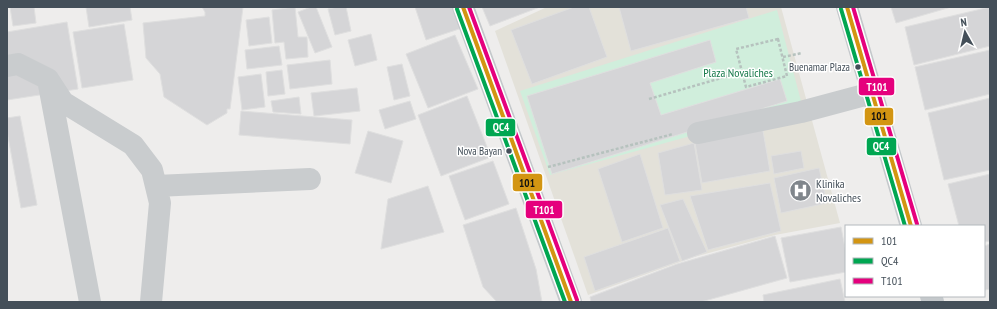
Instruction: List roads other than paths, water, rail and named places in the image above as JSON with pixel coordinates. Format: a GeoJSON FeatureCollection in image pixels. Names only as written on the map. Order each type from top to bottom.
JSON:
{"type":"FeatureCollection","features":[{"type":"Feature","properties":{"kind":"main road"},"geometry":{"type":"LineString","coordinates":[[463,7],[571,302]]}},
{"type":"Feature","properties":{"kind":"main road"},"geometry":{"type":"LineString","coordinates":[[847,7],[910,225]]}},
{"type":"Feature","properties":{"kind":"lane"},"geometry":{"type":"LineString","coordinates":[[7,66],[18,64],[48,79],[63,102],[133,145],[152,170],[160,203],[151,302]]}},
{"type":"Feature","properties":{"kind":"lane"},"geometry":{"type":"LineString","coordinates":[[48,79],[90,302]]}},
{"type":"Feature","properties":{"kind":"lane"},"geometry":{"type":"LineString","coordinates":[[698,133],[801,112],[872,93]]}},
{"type":"Feature","properties":{"kind":"lane"},"geometry":{"type":"LineString","coordinates":[[156,186],[310,178]]}},
{"type":"Feature","properties":{"kind":"place","name":"Buenamar Plaza"},"geometry":{"type":"Point","coordinates":[858,67]}},
{"type":"Feature","properties":{"kind":"place","name":"Nova Bayan"},"geometry":{"type":"Point","coordinates":[509,151]}},
{"type":"Feature","properties":{"kind":"place","name":"Klinika Novaliches"},"geometry":{"type":"Point","coordinates":[800,191]}},
{"type":"Feature","properties":{"kind":"park label","name":"Plaza Novaliches"},"geometry":{"type":"Point","coordinates":[738,73]}}]}
